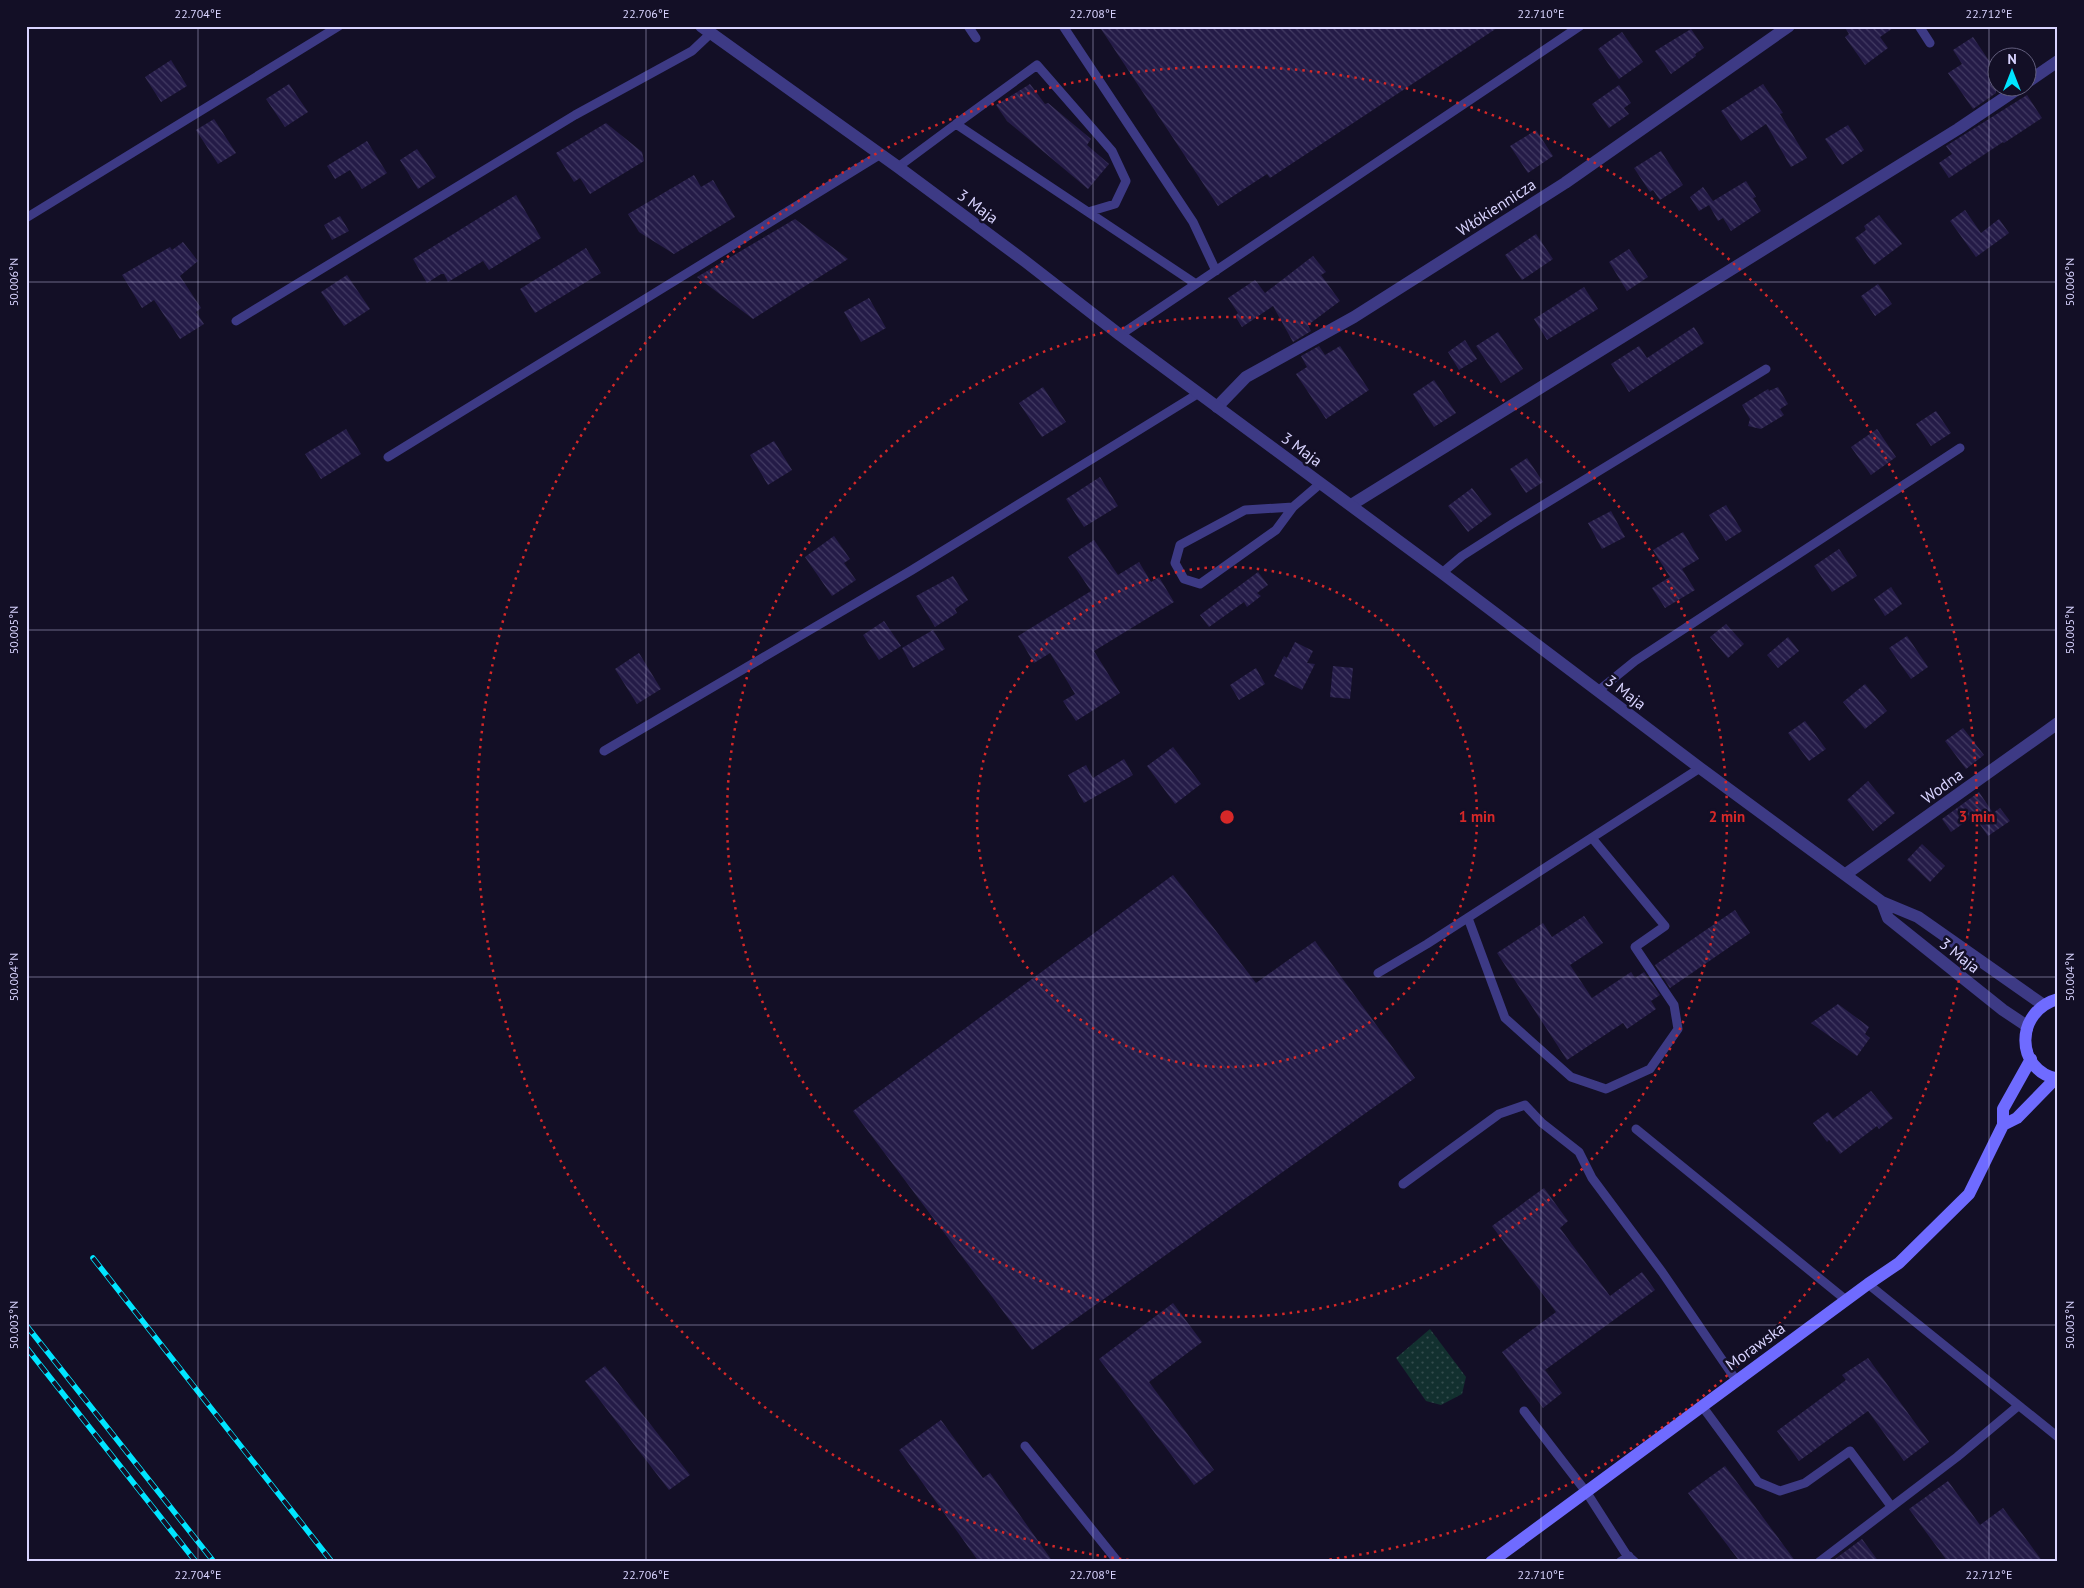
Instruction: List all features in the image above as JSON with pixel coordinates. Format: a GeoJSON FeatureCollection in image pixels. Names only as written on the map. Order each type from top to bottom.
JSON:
{"type":"FeatureCollection","features":[{"type":"Feature","properties":{"kind":"main road"},"geometry":{"type":"LineString","coordinates":[[2003,1125],[2017,1118],[2057,1079],[2047,1075],[2030,1059],[2026,1043],[2027,1026],[2032,1016],[2042,1004],[2058,999]]}},
{"type":"Feature","properties":{"kind":"main road","name":"Morawska"},"geometry":{"type":"LineString","coordinates":[[1491,1562],[1587,1493],[1736,1380],[1899,1263],[1969,1194],[2003,1125],[2003,1109],[2030,1059]]}},
{"type":"Feature","properties":{"kind":"street","name":"Włókiennicza"},"geometry":{"type":"LineString","coordinates":[[1217,407],[1246,377],[1354,318],[1565,183],[1789,26]]}},
{"type":"Feature","properties":{"kind":"street","name":"3 Maja"},"geometry":{"type":"LineString","coordinates":[[705,30],[881,154],[1120,335],[1442,572],[1700,768],[1882,902],[1918,917],[2042,1004]]}},
{"type":"Feature","properties":{"kind":"street"},"geometry":{"type":"LineString","coordinates":[[2036,76],[2058,62]]}},
{"type":"Feature","properties":{"kind":"street"},"geometry":{"type":"LineString","coordinates":[[1351,505],[1958,129],[2004,98]]}},
{"type":"Feature","properties":{"kind":"street","name":"Wodna"},"geometry":{"type":"LineString","coordinates":[[1846,874],[2058,723]]}},
{"type":"Feature","properties":{"kind":"street","name":"3 Maja"},"geometry":{"type":"LineString","coordinates":[[1882,902],[1888,918],[2003,1010],[2027,1026]]}},
{"type":"Feature","properties":{"kind":"lane"},"geometry":{"type":"LineString","coordinates":[[26,218],[339,26]]}},
{"type":"Feature","properties":{"kind":"lane"},"geometry":{"type":"LineString","coordinates":[[968,26],[976,38]]}},
{"type":"Feature","properties":{"kind":"lane"},"geometry":{"type":"LineString","coordinates":[[1063,26],[1193,222],[1216,271]]}},
{"type":"Feature","properties":{"kind":"lane"},"geometry":{"type":"LineString","coordinates":[[1120,335],[1580,26]]}},
{"type":"Feature","properties":{"kind":"lane"},"geometry":{"type":"LineString","coordinates":[[1919,26],[1930,43]]}},
{"type":"Feature","properties":{"kind":"lane"},"geometry":{"type":"LineString","coordinates":[[236,321],[575,115],[692,51],[705,30]]}},
{"type":"Feature","properties":{"kind":"lane"},"geometry":{"type":"LineString","coordinates":[[898,167],[1037,65],[1112,151],[1126,181],[1115,204],[1088,212]]}},
{"type":"Feature","properties":{"kind":"lane"},"geometry":{"type":"LineString","coordinates":[[956,124],[1196,284]]}},
{"type":"Feature","properties":{"kind":"lane"},"geometry":{"type":"LineString","coordinates":[[388,457],[881,154]]}},
{"type":"Feature","properties":{"kind":"lane"},"geometry":{"type":"LineString","coordinates":[[1442,572],[1462,556],[1512,524],[1766,368]]}},
{"type":"Feature","properties":{"kind":"lane"},"geometry":{"type":"LineString","coordinates":[[604,752],[912,570],[1199,393]]}},
{"type":"Feature","properties":{"kind":"lane"},"geometry":{"type":"LineString","coordinates":[[1598,691],[1635,661],[1960,448]]}},
{"type":"Feature","properties":{"kind":"lane"},"geometry":{"type":"LineString","coordinates":[[1293,507],[1245,510],[1180,545],[1175,564],[1184,579],[1200,584],[1276,530],[1293,507],[1322,483]]}},
{"type":"Feature","properties":{"kind":"lane"},"geometry":{"type":"LineString","coordinates":[[1378,973],[1468,918],[1700,768]]}},
{"type":"Feature","properties":{"kind":"lane"},"geometry":{"type":"LineString","coordinates":[[1468,918],[1505,1018],[1571,1077],[1606,1088],[1650,1069],[1678,1029],[1674,1005],[1635,947],[1666,926],[1592,838]]}},
{"type":"Feature","properties":{"kind":"lane"},"geometry":{"type":"LineString","coordinates":[[1403,1184],[1499,1114],[1525,1105],[1542,1123],[1579,1152],[1592,1178],[1662,1272],[1736,1380]]}},
{"type":"Feature","properties":{"kind":"lane"},"geometry":{"type":"LineString","coordinates":[[1636,1129],[1846,1300]]}},
{"type":"Feature","properties":{"kind":"lane"},"geometry":{"type":"LineString","coordinates":[[1868,1284],[2058,1437]]}},
{"type":"Feature","properties":{"kind":"lane"},"geometry":{"type":"LineString","coordinates":[[1702,1406],[1758,1482],[1780,1491],[1805,1483],[1850,1451],[1891,1506]]}},
{"type":"Feature","properties":{"kind":"lane"},"geometry":{"type":"LineString","coordinates":[[1819,1562],[1957,1457],[2018,1406]]}},
{"type":"Feature","properties":{"kind":"lane"},"geometry":{"type":"LineString","coordinates":[[1524,1411],[1587,1493],[1632,1559],[1620,1562]]}},
{"type":"Feature","properties":{"kind":"lane"},"geometry":{"type":"LineString","coordinates":[[1025,1446],[1118,1562]]}},
{"type":"Feature","properties":{"kind":"green space"},"geometry":{"type":"Polygon","coordinates":[[[1430,1329],[1466,1377],[1462,1394],[1441,1405],[1426,1401],[1396,1358],[1430,1329]]]}},
{"type":"Feature","properties":{"kind":"building"},"geometry":{"type":"Polygon","coordinates":[[[1099,26],[1500,26],[1270,178],[1267,174],[1218,206],[1099,26]]]}},
{"type":"Feature","properties":{"kind":"building"},"geometry":{"type":"Polygon","coordinates":[[[1844,26],[1896,26],[1880,37],[1888,48],[1865,65],[1845,37],[1849,34],[1844,26]]]}},
{"type":"Feature","properties":{"kind":"building"},"geometry":{"type":"Polygon","coordinates":[[[1691,29],[1704,48],[1671,74],[1655,51],[1691,29]]]}},
{"type":"Feature","properties":{"kind":"building"},"geometry":{"type":"Polygon","coordinates":[[[1622,32],[1643,62],[1619,79],[1598,49],[1622,32]]]}},
{"type":"Feature","properties":{"kind":"building"},"geometry":{"type":"Polygon","coordinates":[[[1973,37],[1986,56],[1986,98],[1989,98],[1973,109],[1948,73],[1962,64],[1953,50],[1973,37]]]}},
{"type":"Feature","properties":{"kind":"building"},"geometry":{"type":"Polygon","coordinates":[[[171,60],[187,86],[161,102],[145,77],[171,60]]]}},
{"type":"Feature","properties":{"kind":"building"},"geometry":{"type":"Polygon","coordinates":[[[289,84],[308,112],[285,127],[266,99],[289,84]]]}},
{"type":"Feature","properties":{"kind":"building"},"geometry":{"type":"Polygon","coordinates":[[[1030,84],[1045,104],[1048,103],[1091,139],[1087,145],[1109,164],[1088,189],[1007,121],[996,105],[1030,84]]]}},
{"type":"Feature","properties":{"kind":"building"},"geometry":{"type":"Polygon","coordinates":[[[1763,84],[1783,113],[1780,114],[1807,158],[1791,167],[1766,124],[1741,141],[1721,111],[1763,84]]]}},
{"type":"Feature","properties":{"kind":"building"},"geometry":{"type":"Polygon","coordinates":[[[1619,85],[1631,103],[1624,108],[1629,114],[1609,128],[1592,104],[1619,85]]]}},
{"type":"Feature","properties":{"kind":"building"},"geometry":{"type":"Polygon","coordinates":[[[2022,98],[2029,98],[2042,118],[1949,178],[1939,163],[1952,154],[1946,146],[2022,98]]]}},
{"type":"Feature","properties":{"kind":"building"},"geometry":{"type":"Polygon","coordinates":[[[214,119],[236,153],[218,164],[196,130],[214,119]]]}},
{"type":"Feature","properties":{"kind":"building"},"geometry":{"type":"Polygon","coordinates":[[[606,123],[642,152],[644,161],[590,194],[580,178],[574,182],[556,153],[606,123]]]}},
{"type":"Feature","properties":{"kind":"building"},"geometry":{"type":"Polygon","coordinates":[[[1848,125],[1864,150],[1842,165],[1825,139],[1848,125]]]}},
{"type":"Feature","properties":{"kind":"building"},"geometry":{"type":"Polygon","coordinates":[[[1536,130],[1553,156],[1528,173],[1510,146],[1536,130]]]}},
{"type":"Feature","properties":{"kind":"building"},"geometry":{"type":"Polygon","coordinates":[[[367,141],[387,173],[362,189],[350,170],[335,179],[327,166],[367,141]]]}},
{"type":"Feature","properties":{"kind":"building"},"geometry":{"type":"Polygon","coordinates":[[[417,149],[436,177],[418,189],[400,160],[417,149]]]}},
{"type":"Feature","properties":{"kind":"building"},"geometry":{"type":"Polygon","coordinates":[[[1661,151],[1683,185],[1660,200],[1653,190],[1650,192],[1634,168],[1661,151]]]}},
{"type":"Feature","properties":{"kind":"building"},"geometry":{"type":"Polygon","coordinates":[[[694,175],[701,187],[713,180],[735,217],[674,254],[639,232],[628,214],[694,175]]]}},
{"type":"Feature","properties":{"kind":"building"},"geometry":{"type":"Polygon","coordinates":[[[1746,181],[1756,197],[1753,198],[1761,211],[1731,231],[1723,218],[1718,221],[1709,205],[1699,211],[1690,197],[1703,187],[1713,201],[1746,181]]]}},
{"type":"Feature","properties":{"kind":"building"},"geometry":{"type":"Polygon","coordinates":[[[516,195],[541,238],[489,270],[483,261],[448,282],[444,274],[441,274],[427,283],[413,259],[516,195]]]}},
{"type":"Feature","properties":{"kind":"building"},"geometry":{"type":"Polygon","coordinates":[[[1965,210],[1981,233],[1999,219],[2009,233],[1976,257],[1950,221],[1965,210]]]}},
{"type":"Feature","properties":{"kind":"building"},"geometry":{"type":"Polygon","coordinates":[[[1879,215],[1902,244],[1874,265],[1855,238],[1866,230],[1864,226],[1879,215]]]}},
{"type":"Feature","properties":{"kind":"building"},"geometry":{"type":"Polygon","coordinates":[[[340,216],[349,231],[332,240],[324,225],[340,216]]]}},
{"type":"Feature","properties":{"kind":"building"},"geometry":{"type":"Polygon","coordinates":[[[795,219],[848,259],[753,319],[697,277],[795,219]]]}},
{"type":"Feature","properties":{"kind":"building"},"geometry":{"type":"Polygon","coordinates":[[[1536,234],[1553,259],[1522,280],[1505,255],[1536,234]]]}},
{"type":"Feature","properties":{"kind":"building"},"geometry":{"type":"Polygon","coordinates":[[[183,242],[198,261],[180,276],[201,308],[196,312],[204,324],[180,339],[154,300],[142,308],[122,275],[170,247],[172,250],[183,242]]]}},
{"type":"Feature","properties":{"kind":"building"},"geometry":{"type":"Polygon","coordinates":[[[586,248],[601,273],[535,313],[520,289],[586,248]]]}},
{"type":"Feature","properties":{"kind":"building"},"geometry":{"type":"Polygon","coordinates":[[[1629,249],[1648,277],[1627,291],[1609,262],[1629,249]]]}},
{"type":"Feature","properties":{"kind":"building"},"geometry":{"type":"Polygon","coordinates":[[[1313,256],[1326,272],[1321,275],[1340,301],[1308,325],[1311,331],[1293,342],[1273,306],[1242,327],[1235,316],[1238,313],[1228,298],[1255,280],[1265,293],[1313,256]]]}},
{"type":"Feature","properties":{"kind":"building"},"geometry":{"type":"Polygon","coordinates":[[[347,275],[370,309],[344,326],[321,292],[347,275]]]}},
{"type":"Feature","properties":{"kind":"building"},"geometry":{"type":"Polygon","coordinates":[[[1878,284],[1892,304],[1875,316],[1861,296],[1878,284]]]}},
{"type":"Feature","properties":{"kind":"building"},"geometry":{"type":"Polygon","coordinates":[[[1584,287],[1598,309],[1547,340],[1534,319],[1584,287]]]}},
{"type":"Feature","properties":{"kind":"building"},"geometry":{"type":"Polygon","coordinates":[[[869,298],[886,328],[861,342],[844,312],[869,298]]]}},
{"type":"Feature","properties":{"kind":"building"},"geometry":{"type":"Polygon","coordinates":[[[1694,327],[1704,343],[1629,392],[1611,364],[1639,346],[1647,358],[1694,327]]]}},
{"type":"Feature","properties":{"kind":"building"},"geometry":{"type":"Polygon","coordinates":[[[1498,332],[1523,369],[1501,383],[1476,346],[1498,332]]]}},
{"type":"Feature","properties":{"kind":"building"},"geometry":{"type":"Polygon","coordinates":[[[1465,340],[1477,359],[1459,370],[1448,352],[1465,340]]]}},
{"type":"Feature","properties":{"kind":"building"},"geometry":{"type":"Polygon","coordinates":[[[1319,346],[1325,355],[1340,346],[1369,390],[1326,419],[1296,374],[1307,367],[1301,356],[1319,346]]]}},
{"type":"Feature","properties":{"kind":"building"},"geometry":{"type":"Polygon","coordinates":[[[1434,380],[1456,413],[1434,427],[1413,394],[1434,380]]]}},
{"type":"Feature","properties":{"kind":"building"},"geometry":{"type":"Polygon","coordinates":[[[1043,387],[1066,422],[1042,437],[1019,403],[1043,387]]]}},
{"type":"Feature","properties":{"kind":"building"},"geometry":{"type":"Polygon","coordinates":[[[1778,387],[1788,404],[1780,409],[1784,415],[1761,429],[1748,426],[1750,419],[1742,405],[1768,389],[1769,391],[1778,387]]]}},
{"type":"Feature","properties":{"kind":"building"},"geometry":{"type":"Polygon","coordinates":[[[1936,411],[1951,433],[1931,446],[1916,424],[1936,411]]]}},
{"type":"Feature","properties":{"kind":"building"},"geometry":{"type":"Polygon","coordinates":[[[346,429],[361,454],[321,479],[305,454],[346,429]]]}},
{"type":"Feature","properties":{"kind":"building"},"geometry":{"type":"Polygon","coordinates":[[[1877,429],[1896,457],[1871,475],[1851,447],[1877,429]]]}},
{"type":"Feature","properties":{"kind":"building"},"geometry":{"type":"Polygon","coordinates":[[[774,441],[792,470],[768,485],[750,455],[774,441]]]}},
{"type":"Feature","properties":{"kind":"building"},"geometry":{"type":"Polygon","coordinates":[[[1527,458],[1543,482],[1526,493],[1510,469],[1527,458]]]}},
{"type":"Feature","properties":{"kind":"building"},"geometry":{"type":"Polygon","coordinates":[[[1100,477],[1118,506],[1084,527],[1066,499],[1100,477]]]}},
{"type":"Feature","properties":{"kind":"building"},"geometry":{"type":"Polygon","coordinates":[[[1472,488],[1492,514],[1468,532],[1448,506],[1472,488]]]}},
{"type":"Feature","properties":{"kind":"building"},"geometry":{"type":"Polygon","coordinates":[[[1726,505],[1742,531],[1726,541],[1709,515],[1726,505]]]}},
{"type":"Feature","properties":{"kind":"building"},"geometry":{"type":"Polygon","coordinates":[[[1611,511],[1625,537],[1602,549],[1588,523],[1611,511]]]}},
{"type":"Feature","properties":{"kind":"building"},"geometry":{"type":"Polygon","coordinates":[[[1683,532],[1699,559],[1682,569],[1695,590],[1665,608],[1652,588],[1670,577],[1653,550],[1683,532]]]}},
{"type":"Feature","properties":{"kind":"building"},"geometry":{"type":"Polygon","coordinates":[[[834,536],[850,559],[844,563],[856,580],[832,596],[805,557],[834,536]]]}},
{"type":"Feature","properties":{"kind":"building"},"geometry":{"type":"Polygon","coordinates":[[[1094,540],[1118,575],[1139,562],[1151,582],[1159,577],[1174,602],[1094,651],[1120,693],[1076,721],[1063,701],[1075,694],[1050,653],[1034,663],[1018,636],[1091,591],[1068,557],[1094,540]]]}},
{"type":"Feature","properties":{"kind":"building"},"geometry":{"type":"Polygon","coordinates":[[[1839,549],[1857,576],[1832,592],[1814,566],[1839,549]]]}},
{"type":"Feature","properties":{"kind":"building"},"geometry":{"type":"Polygon","coordinates":[[[1258,572],[1268,585],[1257,593],[1261,596],[1247,607],[1244,602],[1209,627],[1200,615],[1258,572]]]}},
{"type":"Feature","properties":{"kind":"building"},"geometry":{"type":"Polygon","coordinates":[[[953,576],[968,600],[955,609],[957,613],[935,627],[916,596],[953,576]]]}},
{"type":"Feature","properties":{"kind":"building"},"geometry":{"type":"Polygon","coordinates":[[[1891,587],[1902,604],[1885,616],[1874,599],[1891,587]]]}},
{"type":"Feature","properties":{"kind":"building"},"geometry":{"type":"Polygon","coordinates":[[[884,621],[901,646],[879,660],[863,635],[884,621]]]}},
{"type":"Feature","properties":{"kind":"building"},"geometry":{"type":"Polygon","coordinates":[[[1726,624],[1744,644],[1728,658],[1710,637],[1726,624]]]}},
{"type":"Feature","properties":{"kind":"building"},"geometry":{"type":"Polygon","coordinates":[[[933,630],[945,649],[913,668],[902,648],[933,630]]]}},
{"type":"Feature","properties":{"kind":"building"},"geometry":{"type":"Polygon","coordinates":[[[1907,636],[1928,667],[1911,679],[1889,648],[1907,636]]]}},
{"type":"Feature","properties":{"kind":"building"},"geometry":{"type":"Polygon","coordinates":[[[1788,637],[1799,651],[1778,668],[1767,655],[1788,637]]]}},
{"type":"Feature","properties":{"kind":"building"},"geometry":{"type":"Polygon","coordinates":[[[1295,642],[1313,651],[1307,663],[1315,664],[1302,690],[1274,676],[1284,656],[1287,658],[1295,642]]]}},
{"type":"Feature","properties":{"kind":"building"},"geometry":{"type":"Polygon","coordinates":[[[639,653],[661,689],[637,704],[615,669],[639,653]]]}},
{"type":"Feature","properties":{"kind":"building"},"geometry":{"type":"Polygon","coordinates":[[[1333,666],[1353,668],[1350,699],[1330,697],[1333,666]]]}},
{"type":"Feature","properties":{"kind":"building"},"geometry":{"type":"Polygon","coordinates":[[[1256,668],[1265,684],[1239,700],[1230,685],[1256,668]]]}},
{"type":"Feature","properties":{"kind":"building"},"geometry":{"type":"Polygon","coordinates":[[[1865,684],[1887,711],[1865,729],[1843,702],[1865,684]]]}},
{"type":"Feature","properties":{"kind":"building"},"geometry":{"type":"Polygon","coordinates":[[[1805,721],[1826,749],[1809,761],[1788,733],[1805,721]]]}},
{"type":"Feature","properties":{"kind":"building"},"geometry":{"type":"Polygon","coordinates":[[[1963,728],[1984,755],[1966,769],[1945,741],[1963,728]]]}},
{"type":"Feature","properties":{"kind":"building"},"geometry":{"type":"Polygon","coordinates":[[[1173,747],[1201,784],[1175,804],[1147,766],[1173,747]]]}},
{"type":"Feature","properties":{"kind":"building"},"geometry":{"type":"Polygon","coordinates":[[[1124,759],[1133,775],[1084,803],[1068,775],[1086,765],[1093,778],[1124,759]]]}},
{"type":"Feature","properties":{"kind":"building"},"geometry":{"type":"Polygon","coordinates":[[[1868,781],[1895,813],[1873,831],[1847,800],[1868,781]]]}},
{"type":"Feature","properties":{"kind":"building"},"geometry":{"type":"Polygon","coordinates":[[[1979,792],[1993,813],[2000,808],[2010,821],[1988,836],[1974,816],[1951,832],[1942,819],[1979,792]]]}},
{"type":"Feature","properties":{"kind":"building"},"geometry":{"type":"Polygon","coordinates":[[[1922,844],[1945,866],[1930,882],[1907,860],[1922,844]]]}},
{"type":"Feature","properties":{"kind":"building"},"geometry":{"type":"Polygon","coordinates":[[[1173,875],[1256,983],[1315,941],[1415,1078],[1032,1350],[853,1111],[1173,875]]]}},
{"type":"Feature","properties":{"kind":"building"},"geometry":{"type":"Polygon","coordinates":[[[1735,910],[1750,933],[1670,988],[1655,965],[1735,910]]]}},
{"type":"Feature","properties":{"kind":"building"},"geometry":{"type":"Polygon","coordinates":[[[1584,916],[1603,943],[1570,965],[1592,998],[1631,972],[1635,978],[1644,972],[1660,995],[1651,1001],[1656,1009],[1627,1029],[1623,1023],[1567,1060],[1497,953],[1543,923],[1552,937],[1584,916]]]}},
{"type":"Feature","properties":{"kind":"building"},"geometry":{"type":"Polygon","coordinates":[[[1838,1004],[1869,1027],[1865,1034],[1870,1038],[1857,1056],[1811,1023],[1838,1004]]]}},
{"type":"Feature","properties":{"kind":"building"},"geometry":{"type":"Polygon","coordinates":[[[1871,1091],[1893,1118],[1879,1129],[1877,1126],[1840,1154],[1829,1140],[1827,1142],[1813,1123],[1828,1112],[1833,1119],[1871,1091]]]}},
{"type":"Feature","properties":{"kind":"building"},"geometry":{"type":"Polygon","coordinates":[[[1544,1188],[1568,1221],[1560,1228],[1610,1296],[1642,1272],[1655,1290],[1545,1370],[1562,1393],[1543,1408],[1502,1352],[1556,1312],[1492,1226],[1544,1188]]]}},
{"type":"Feature","properties":{"kind":"building"},"geometry":{"type":"Polygon","coordinates":[[[1173,1303],[1202,1342],[1149,1382],[1214,1470],[1194,1485],[1099,1359],[1173,1303]]]}},
{"type":"Feature","properties":{"kind":"building"},"geometry":{"type":"Polygon","coordinates":[[[1868,1358],[1929,1442],[1904,1461],[1868,1411],[1799,1461],[1777,1431],[1846,1380],[1842,1375],[1868,1358]]]}},
{"type":"Feature","properties":{"kind":"building"},"geometry":{"type":"Polygon","coordinates":[[[605,1366],[690,1475],[669,1490],[585,1381],[605,1366]]]}},
{"type":"Feature","properties":{"kind":"building"},"geometry":{"type":"Polygon","coordinates":[[[941,1420],[983,1478],[990,1473],[1053,1562],[979,1562],[899,1450],[941,1420]]]}},
{"type":"Feature","properties":{"kind":"building"},"geometry":{"type":"Polygon","coordinates":[[[1725,1466],[1796,1562],[1740,1562],[1688,1493],[1725,1466]]]}},
{"type":"Feature","properties":{"kind":"building"},"geometry":{"type":"Polygon","coordinates":[[[1948,1481],[1980,1525],[2003,1508],[2043,1562],[1948,1562],[1909,1509],[1948,1481]]]}},
{"type":"Feature","properties":{"kind":"building"},"geometry":{"type":"Polygon","coordinates":[[[1862,1539],[1879,1562],[1831,1562],[1862,1539]]]}},
{"type":"Feature","properties":{"kind":"railway"},"geometry":{"type":"LineString","coordinates":[[93,1258],[332,1562]]}},
{"type":"Feature","properties":{"kind":"railway"},"geometry":{"type":"LineString","coordinates":[[26,1325],[214,1562]]}},
{"type":"Feature","properties":{"kind":"railway"},"geometry":{"type":"LineString","coordinates":[[26,1347],[196,1562]]}}]}
